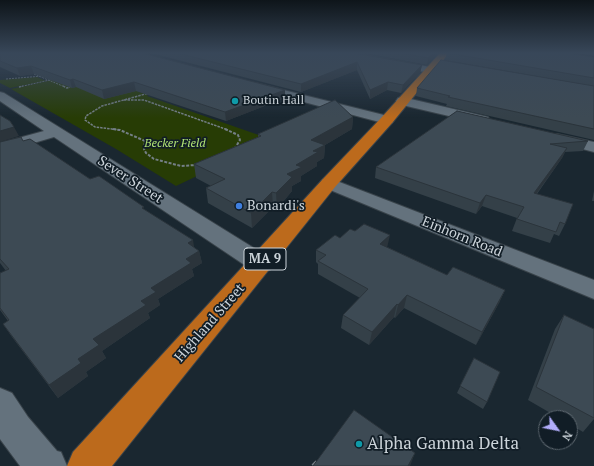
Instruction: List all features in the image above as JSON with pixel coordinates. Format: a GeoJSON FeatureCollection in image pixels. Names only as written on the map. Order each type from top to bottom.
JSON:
{"type":"FeatureCollection","features":[{"type":"Feature","properties":{"kind":"highway","name":"Highland Street"},"geometry":{"type":"LineString","coordinates":[[87,466],[329,183],[387,120],[402,101],[428,75]]}},
{"type":"Feature","properties":{"kind":"street"},"geometry":{"type":"LineString","coordinates":[[245,83],[387,120]]}},
{"type":"Feature","properties":{"kind":"street","name":"Sever Street"},"geometry":{"type":"LineString","coordinates":[[0,96],[261,264]]}},
{"type":"Feature","properties":{"kind":"street"},"geometry":{"type":"LineString","coordinates":[[402,101],[497,124]]}},
{"type":"Feature","properties":{"kind":"street"},"geometry":{"type":"LineString","coordinates":[[0,148],[55,132]]}},
{"type":"Feature","properties":{"kind":"street"},"geometry":{"type":"LineString","coordinates":[[540,134],[594,147]]}},
{"type":"Feature","properties":{"kind":"street","name":"Einhorn Road"},"geometry":{"type":"LineString","coordinates":[[329,183],[594,290]]}},
{"type":"Feature","properties":{"kind":"street"},"geometry":{"type":"LineString","coordinates":[[0,405],[15,430],[44,465],[47,466]]}},
{"type":"Feature","properties":{"kind":"path"},"geometry":{"type":"LineString","coordinates":[[36,75],[61,86],[67,88],[70,87]]}},
{"type":"Feature","properties":{"kind":"path"},"geometry":{"type":"LineString","coordinates":[[0,80],[47,76]]}},
{"type":"Feature","properties":{"kind":"path"},"geometry":{"type":"LineString","coordinates":[[18,87],[48,80],[59,80]]}},
{"type":"Feature","properties":{"kind":"path"},"geometry":{"type":"LineString","coordinates":[[151,93],[94,110],[86,116],[85,120],[95,127],[120,130],[145,141],[144,149],[146,153],[154,159],[166,164],[181,166],[202,164]]}},
{"type":"Feature","properties":{"kind":"path"},"geometry":{"type":"LineString","coordinates":[[144,100],[146,94]]}},
{"type":"Feature","properties":{"kind":"path"},"geometry":{"type":"LineString","coordinates":[[124,100],[144,100],[238,135],[240,140],[236,147],[230,151]]}},
{"type":"Feature","properties":{"kind":"path"},"geometry":{"type":"LineString","coordinates":[[313,466],[322,455]]}},
{"type":"Feature","properties":{"kind":"green space","name":"Becker Field"},"geometry":{"type":"Polygon","coordinates":[[[76,75],[91,75],[273,140],[176,186],[116,149],[11,89],[76,75]]]}},
{"type":"Feature","properties":{"kind":"green space"},"geometry":{"type":"Polygon","coordinates":[[[37,77],[46,81],[10,88],[0,83],[0,80],[37,77]]]}},
{"type":"Feature","properties":{"kind":"building"},"geometry":{"type":"Polygon","coordinates":[[[55,75],[226,75],[285,90],[225,112],[134,82],[102,90],[73,79],[70,80],[55,75]]]}},
{"type":"Feature","properties":{"kind":"building"},"geometry":{"type":"Polygon","coordinates":[[[264,75],[325,75],[301,84],[264,75]]]}},
{"type":"Feature","properties":{"kind":"building"},"geometry":{"type":"Polygon","coordinates":[[[363,75],[413,75],[403,85],[388,82],[370,90],[363,75]]]}},
{"type":"Feature","properties":{"kind":"building"},"geometry":{"type":"Polygon","coordinates":[[[428,75],[528,75],[594,86],[594,129],[448,97],[450,96],[417,88],[428,75]]]}},
{"type":"Feature","properties":{"kind":"building"},"geometry":{"type":"Polygon","coordinates":[[[575,75],[594,75],[594,78],[575,75]]]}},
{"type":"Feature","properties":{"kind":"building"},"geometry":{"type":"Polygon","coordinates":[[[335,100],[353,117],[311,140],[325,145],[313,151],[318,152],[296,165],[302,167],[287,174],[292,177],[276,193],[272,192],[251,213],[206,188],[225,179],[194,164],[261,136],[258,134],[335,100]]]}},
{"type":"Feature","properties":{"kind":"building"},"geometry":{"type":"Polygon","coordinates":[[[457,111],[588,141],[550,144],[567,148],[534,193],[573,204],[565,224],[560,222],[556,232],[517,219],[524,207],[486,195],[480,203],[376,167],[457,111]]]}},
{"type":"Feature","properties":{"kind":"building"},"geometry":{"type":"Polygon","coordinates":[[[0,115],[10,121],[14,127],[0,131],[0,115]]]}},
{"type":"Feature","properties":{"kind":"building"},"geometry":{"type":"Polygon","coordinates":[[[21,137],[23,141],[30,139],[90,179],[99,176],[144,207],[142,208],[193,240],[188,243],[199,251],[186,259],[191,263],[151,288],[156,292],[141,301],[146,305],[93,339],[99,345],[78,359],[81,363],[49,385],[3,324],[9,320],[0,308],[0,273],[9,269],[0,259],[0,142],[21,137]]]}},
{"type":"Feature","properties":{"kind":"building"},"geometry":{"type":"Polygon","coordinates":[[[364,224],[390,235],[380,244],[447,275],[453,267],[505,290],[482,332],[407,295],[372,332],[343,315],[368,289],[318,261],[326,255],[316,250],[335,235],[340,238],[350,229],[355,231],[364,224]]]}},
{"type":"Feature","properties":{"kind":"building"},"geometry":{"type":"Polygon","coordinates":[[[564,315],[594,329],[594,418],[536,387],[564,315]]]}},
{"type":"Feature","properties":{"kind":"building"},"geometry":{"type":"Polygon","coordinates":[[[474,358],[500,372],[487,402],[460,386],[474,358]]]}},
{"type":"Feature","properties":{"kind":"building"},"geometry":{"type":"Polygon","coordinates":[[[354,410],[415,453],[408,466],[313,466],[354,410]]]}},
{"type":"Feature","properties":{"kind":"place","name":"Boutin Hall"},"geometry":{"type":"Point","coordinates":[235,101]}},
{"type":"Feature","properties":{"kind":"place","name":"Bonardi's"},"geometry":{"type":"Point","coordinates":[239,206]}},
{"type":"Feature","properties":{"kind":"place","name":"Alpha Gamma Delta"},"geometry":{"type":"Point","coordinates":[359,444]}}]}
